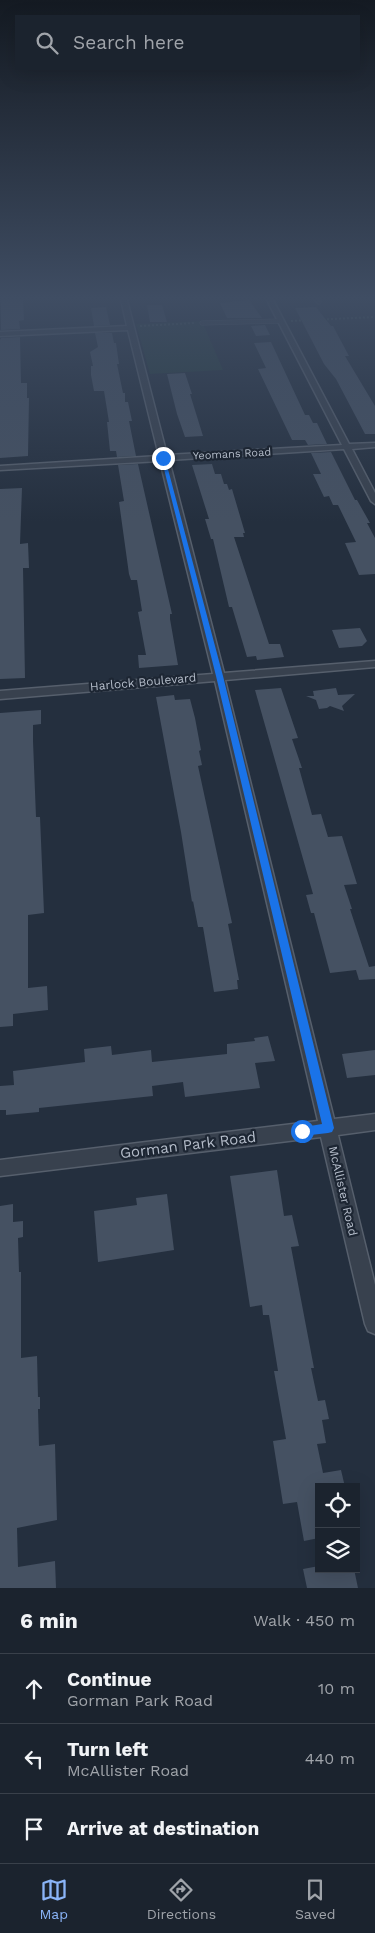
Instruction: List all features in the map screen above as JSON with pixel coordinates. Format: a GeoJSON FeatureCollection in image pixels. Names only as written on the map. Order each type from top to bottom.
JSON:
{"type":"FeatureCollection","features":[{"type":"Feature","properties":{"kind":"street","name":"McAllister Road"},"geometry":{"type":"LineString","coordinates":[[142,374],[219,676],[375,1324]]}},
{"type":"Feature","properties":{"kind":"street"},"geometry":{"type":"LineString","coordinates":[[308,374],[375,501]]}},
{"type":"Feature","properties":{"kind":"street","name":"Yeomans Road"},"geometry":{"type":"LineString","coordinates":[[0,468],[375,445]]}},
{"type":"Feature","properties":{"kind":"street","name":"Harlock Boulevard"},"geometry":{"type":"LineString","coordinates":[[0,695],[375,664]]}},
{"type":"Feature","properties":{"kind":"street","name":"Gorman Park Road"},"geometry":{"type":"LineString","coordinates":[[0,1168],[375,1122]]}},
{"type":"Feature","properties":{"kind":"building"},"geometry":{"type":"Polygon","coordinates":[[[0,374],[21,374],[21,383],[27,383],[27,398],[29,398],[28,456],[0,458],[0,374]]]}},
{"type":"Feature","properties":{"kind":"building"},"geometry":{"type":"Polygon","coordinates":[[[119,374],[123,393],[125,393],[125,402],[128,402],[132,421],[129,421],[136,456],[117,457],[116,451],[110,451],[107,422],[109,422],[104,391],[94,391],[91,375],[119,374]]]}},
{"type":"Feature","properties":{"kind":"building"},"geometry":{"type":"Polygon","coordinates":[[[167,374],[185,374],[203,436],[185,437],[167,374]]]}},
{"type":"Feature","properties":{"kind":"building"},"geometry":{"type":"Polygon","coordinates":[[[260,374],[286,374],[305,415],[309,415],[313,423],[317,423],[327,444],[308,445],[305,440],[292,440],[260,374]]]}},
{"type":"Feature","properties":{"kind":"building"},"geometry":{"type":"Polygon","coordinates":[[[332,374],[356,374],[375,406],[375,434],[365,434],[332,374]]]}},
{"type":"Feature","properties":{"kind":"building"},"geometry":{"type":"Polygon","coordinates":[[[331,452],[355,500],[357,500],[370,523],[367,523],[375,538],[375,574],[359,575],[345,543],[356,542],[338,505],[333,505],[329,496],[324,497],[313,474],[321,474],[311,453],[331,452]]]}},
{"type":"Feature","properties":{"kind":"building"},"geometry":{"type":"Polygon","coordinates":[[[138,464],[172,614],[170,614],[170,619],[178,665],[139,668],[138,655],[146,655],[138,612],[142,611],[137,580],[131,580],[129,574],[119,502],[124,501],[118,465],[138,464]]]}},
{"type":"Feature","properties":{"kind":"building"},"geometry":{"type":"Polygon","coordinates":[[[212,464],[215,474],[221,474],[224,484],[227,484],[229,490],[232,489],[245,533],[243,533],[244,537],[234,537],[269,644],[280,644],[284,657],[257,660],[256,656],[247,657],[232,607],[229,607],[213,539],[211,539],[205,519],[209,519],[192,465],[212,464]]]}},
{"type":"Feature","properties":{"kind":"building"},"geometry":{"type":"Polygon","coordinates":[[[22,488],[20,544],[28,543],[29,568],[23,568],[25,678],[0,679],[0,489],[22,488]]]}},
{"type":"Feature","properties":{"kind":"building"},"geometry":{"type":"Polygon","coordinates":[[[360,628],[367,641],[362,646],[339,648],[332,630],[360,628]]]}},
{"type":"Feature","properties":{"kind":"building"},"geometry":{"type":"Polygon","coordinates":[[[281,688],[298,738],[292,739],[302,768],[299,768],[312,815],[321,814],[328,837],[342,836],[357,884],[344,885],[369,967],[375,966],[375,979],[359,980],[356,970],[330,973],[314,913],[311,913],[306,895],[313,894],[255,690],[281,688]]]}},
{"type":"Feature","properties":{"kind":"building"},"geometry":{"type":"Polygon","coordinates":[[[336,688],[338,695],[355,694],[342,706],[344,711],[330,706],[319,709],[316,700],[306,696],[314,696],[313,691],[336,688]]]}},
{"type":"Feature","properties":{"kind":"building"},"geometry":{"type":"Polygon","coordinates":[[[174,695],[175,700],[190,699],[195,718],[202,765],[198,766],[232,923],[228,924],[239,980],[237,980],[238,989],[214,992],[203,927],[198,927],[192,902],[156,697],[174,695]]]}},
{"type":"Feature","properties":{"kind":"building"},"geometry":{"type":"Polygon","coordinates":[[[41,710],[41,724],[33,725],[33,741],[36,817],[40,817],[44,913],[28,915],[28,988],[47,986],[48,1010],[13,1014],[13,1026],[0,1027],[0,713],[41,710]]]}},
{"type":"Feature","properties":{"kind":"building"},"geometry":{"type":"Polygon","coordinates":[[[268,1036],[275,1061],[255,1063],[260,1088],[185,1097],[183,1082],[152,1086],[153,1096],[39,1108],[39,1112],[6,1115],[6,1110],[0,1110],[0,1086],[14,1085],[13,1071],[85,1062],[84,1049],[111,1046],[112,1055],[151,1050],[152,1062],[227,1054],[227,1044],[255,1041],[254,1038],[268,1036]]]}},
{"type":"Feature","properties":{"kind":"building"},"geometry":{"type":"Polygon","coordinates":[[[375,1050],[375,1075],[347,1078],[342,1054],[375,1050]]]}},
{"type":"Feature","properties":{"kind":"building"},"geometry":{"type":"Polygon","coordinates":[[[277,1170],[284,1216],[292,1215],[299,1246],[291,1247],[314,1368],[311,1368],[318,1401],[325,1400],[329,1419],[322,1420],[326,1443],[317,1444],[323,1473],[341,1470],[344,1483],[315,1483],[315,1539],[304,1541],[297,1502],[283,1504],[273,1441],[286,1439],[274,1371],[278,1371],[269,1315],[263,1315],[262,1305],[250,1307],[230,1176],[277,1170]]]}},
{"type":"Feature","properties":{"kind":"building"},"geometry":{"type":"Polygon","coordinates":[[[167,1194],[174,1250],[98,1262],[94,1211],[137,1205],[136,1198],[167,1194]]]}},
{"type":"Feature","properties":{"kind":"building"},"geometry":{"type":"Polygon","coordinates":[[[13,1204],[13,1222],[23,1221],[23,1237],[18,1238],[19,1272],[21,1272],[21,1358],[37,1356],[38,1397],[40,1397],[40,1409],[38,1409],[39,1446],[55,1444],[57,1520],[17,1528],[18,1567],[55,1561],[56,1588],[0,1588],[0,1206],[13,1204]]]}},
{"type":"Feature","properties":{"kind":"building"},"geometry":{"type":"Polygon","coordinates":[[[315,1567],[315,1573],[355,1573],[358,1588],[307,1588],[303,1569],[315,1567]]]}},
{"type":"Feature","properties":{"kind":"route"},"geometry":{"type":"LineString","coordinates":[[163,458],[219,676],[328,1128],[302,1131]]}}]}
